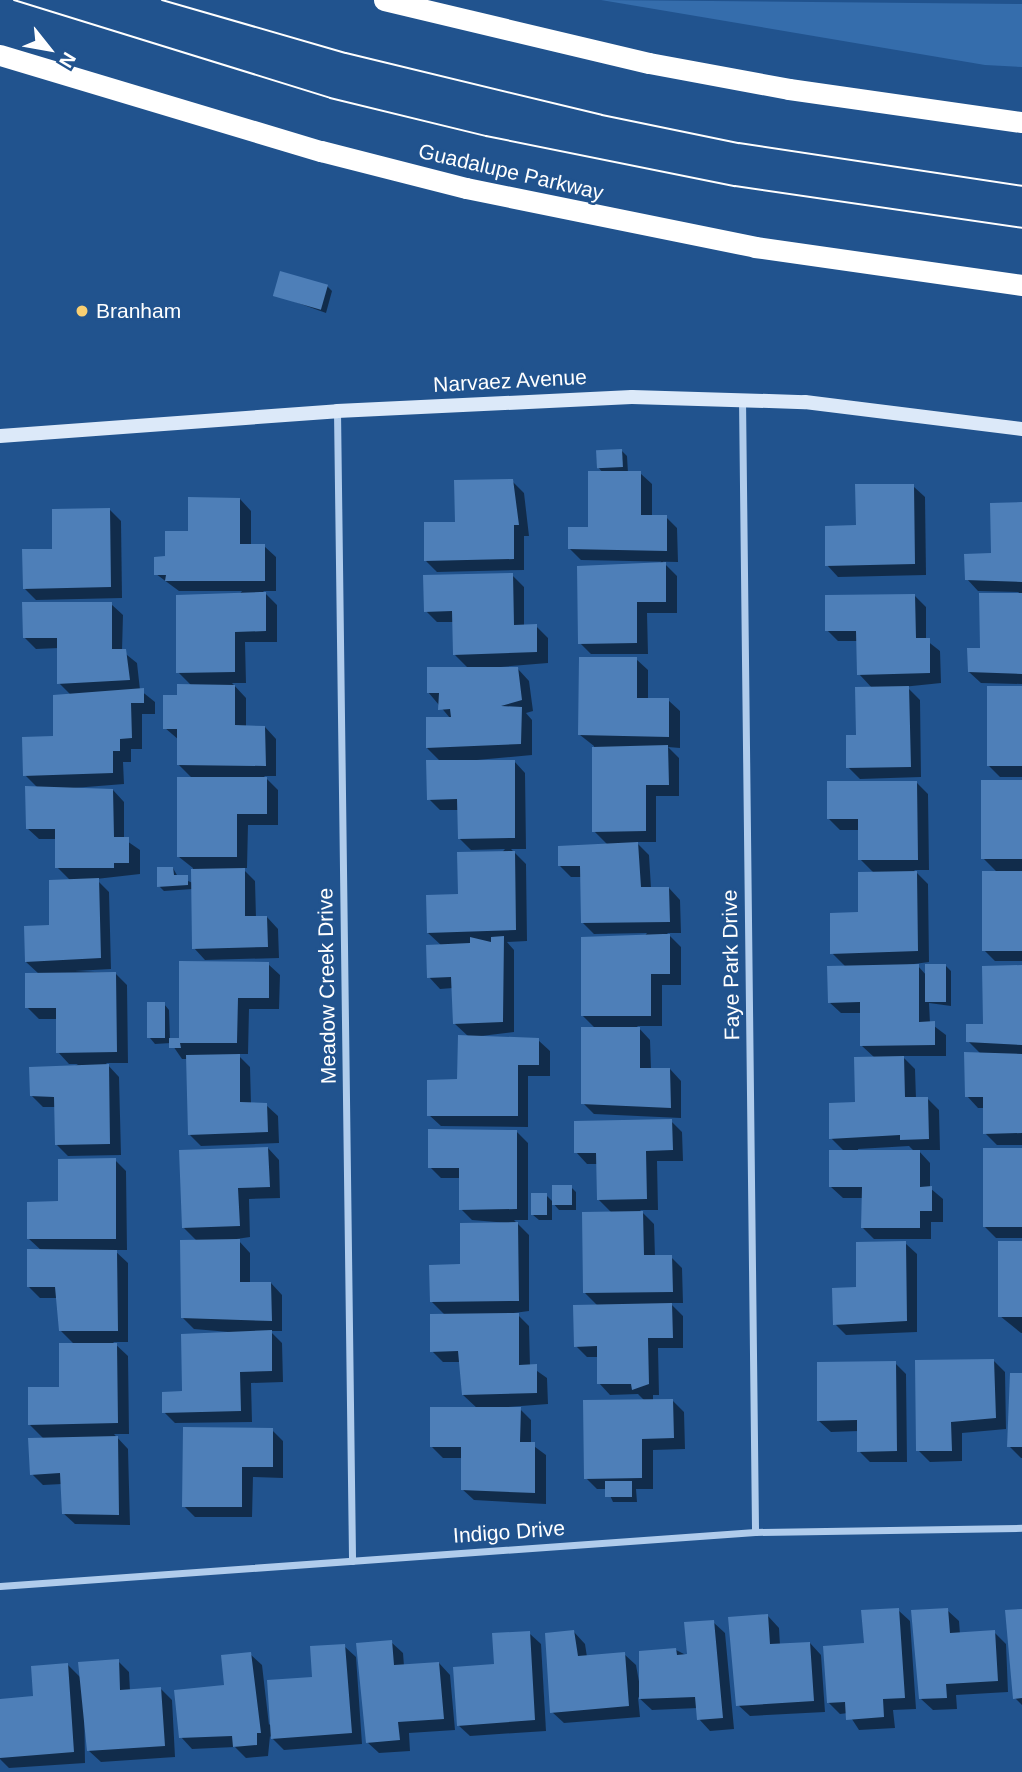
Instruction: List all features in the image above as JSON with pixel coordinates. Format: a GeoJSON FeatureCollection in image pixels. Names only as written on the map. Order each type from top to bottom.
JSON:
{"type":"FeatureCollection","features":[{"type":"Feature","properties":{"kind":"highway"},"geometry":{"type":"LineString","coordinates":[[384,0],[674,68],[1022,122]]}},
{"type":"Feature","properties":{"kind":"highway","name":"Guadalupe Parkway"},"geometry":{"type":"LineString","coordinates":[[0,55],[308,148],[466,188],[755,247],[1022,285]]}},
{"type":"Feature","properties":{"kind":"street","name":"Narvaez Avenue"},"geometry":{"type":"LineString","coordinates":[[0,436],[337,411],[632,397],[742,398],[1022,429]]}},
{"type":"Feature","properties":{"kind":"street","name":"Faye Park Drive"},"geometry":{"type":"LineString","coordinates":[[742,398],[755,1532]]}},
{"type":"Feature","properties":{"kind":"street","name":"Meadow Creek Drive"},"geometry":{"type":"LineString","coordinates":[[337,411],[352,1561]]}},
{"type":"Feature","properties":{"kind":"street","name":"Indigo Drive"},"geometry":{"type":"LineString","coordinates":[[0,1587],[755,1532],[1022,1528]]}},
{"type":"Feature","properties":{"kind":"shaded area"},"geometry":{"type":"Polygon","coordinates":[[[601,0],[1022,4],[1022,67],[985,65],[601,0]]]}},
{"type":"Feature","properties":{"kind":"building"},"geometry":{"type":"Polygon","coordinates":[[[280,271],[328,285],[321,310],[273,296],[280,271]]]}},
{"type":"Feature","properties":{"kind":"building"},"geometry":{"type":"Polygon","coordinates":[[[622,449],[623,467],[597,468],[596,450],[622,449]]]}},
{"type":"Feature","properties":{"kind":"building"},"geometry":{"type":"Polygon","coordinates":[[[588,471],[641,471],[641,515],[667,515],[667,551],[568,549],[568,527],[588,527],[588,471]]]}},
{"type":"Feature","properties":{"kind":"building"},"geometry":{"type":"Polygon","coordinates":[[[513,479],[519,525],[514,525],[514,559],[424,561],[424,522],[455,522],[454,480],[513,479]]]}},
{"type":"Feature","properties":{"kind":"building"},"geometry":{"type":"Polygon","coordinates":[[[855,484],[914,484],[915,564],[825,566],[825,526],[856,525],[855,484]]]}},
{"type":"Feature","properties":{"kind":"building"},"geometry":{"type":"Polygon","coordinates":[[[188,497],[240,498],[240,544],[265,544],[265,581],[165,581],[166,575],[154,575],[154,557],[165,556],[165,531],[188,531],[188,497]]]}},
{"type":"Feature","properties":{"kind":"building"},"geometry":{"type":"Polygon","coordinates":[[[1022,502],[1022,582],[965,580],[964,554],[991,553],[990,503],[1022,502]]]}},
{"type":"Feature","properties":{"kind":"building"},"geometry":{"type":"Polygon","coordinates":[[[110,508],[111,587],[23,589],[22,549],[52,549],[52,509],[110,508]]]}},
{"type":"Feature","properties":{"kind":"building"},"geometry":{"type":"Polygon","coordinates":[[[666,562],[666,602],[637,602],[637,643],[578,644],[577,566],[666,562]]]}},
{"type":"Feature","properties":{"kind":"building"},"geometry":{"type":"Polygon","coordinates":[[[513,573],[514,625],[537,624],[537,652],[453,655],[452,611],[424,612],[423,575],[513,573]]]}},
{"type":"Feature","properties":{"kind":"building"},"geometry":{"type":"Polygon","coordinates":[[[266,592],[266,631],[235,632],[235,672],[176,673],[176,595],[266,592]]]}},
{"type":"Feature","properties":{"kind":"building"},"geometry":{"type":"Polygon","coordinates":[[[979,593],[1022,593],[1022,674],[968,672],[967,648],[980,648],[979,593]]]}},
{"type":"Feature","properties":{"kind":"building"},"geometry":{"type":"Polygon","coordinates":[[[915,594],[916,638],[930,638],[930,673],[857,675],[856,631],[825,631],[825,595],[915,594]]]}},
{"type":"Feature","properties":{"kind":"building"},"geometry":{"type":"Polygon","coordinates":[[[22,602],[112,602],[112,649],[126,649],[130,680],[57,684],[57,638],[23,638],[22,602]]]}},
{"type":"Feature","properties":{"kind":"building"},"geometry":{"type":"Polygon","coordinates":[[[579,657],[637,657],[637,698],[669,698],[669,737],[578,735],[579,657]]]}},
{"type":"Feature","properties":{"kind":"building"},"geometry":{"type":"Polygon","coordinates":[[[427,667],[518,667],[522,700],[501,706],[522,707],[521,744],[426,748],[426,717],[451,717],[450,709],[438,710],[439,693],[427,693],[427,667]]]}},
{"type":"Feature","properties":{"kind":"building"},"geometry":{"type":"Polygon","coordinates":[[[177,684],[235,685],[235,725],[265,726],[266,766],[177,765],[177,729],[163,729],[163,695],[177,695],[177,684]]]}},
{"type":"Feature","properties":{"kind":"building"},"geometry":{"type":"Polygon","coordinates":[[[909,686],[911,767],[846,768],[846,735],[856,735],[855,687],[909,686]]]}},
{"type":"Feature","properties":{"kind":"building"},"geometry":{"type":"Polygon","coordinates":[[[987,686],[1022,686],[1022,766],[987,766],[987,686]]]}},
{"type":"Feature","properties":{"kind":"building"},"geometry":{"type":"Polygon","coordinates":[[[144,688],[144,703],[131,703],[132,738],[120,739],[120,751],[113,751],[113,773],[23,776],[22,737],[53,736],[53,695],[144,688]]]}},
{"type":"Feature","properties":{"kind":"building"},"geometry":{"type":"Polygon","coordinates":[[[668,745],[669,785],[646,785],[646,831],[592,832],[592,747],[668,745]]]}},
{"type":"Feature","properties":{"kind":"building"},"geometry":{"type":"Polygon","coordinates":[[[426,760],[515,760],[515,838],[458,839],[457,799],[427,800],[426,760]]]}},
{"type":"Feature","properties":{"kind":"building"},"geometry":{"type":"Polygon","coordinates":[[[177,777],[267,777],[267,814],[237,814],[237,857],[177,857],[177,777]]]}},
{"type":"Feature","properties":{"kind":"building"},"geometry":{"type":"Polygon","coordinates":[[[981,780],[1022,780],[1022,859],[981,859],[981,780]]]}},
{"type":"Feature","properties":{"kind":"building"},"geometry":{"type":"Polygon","coordinates":[[[827,781],[917,781],[918,860],[858,860],[858,819],[827,819],[827,781]]]}},
{"type":"Feature","properties":{"kind":"building"},"geometry":{"type":"Polygon","coordinates":[[[25,786],[113,789],[114,837],[129,837],[129,863],[114,863],[114,868],[55,868],[55,829],[26,829],[25,786]]]}},
{"type":"Feature","properties":{"kind":"building"},"geometry":{"type":"Polygon","coordinates":[[[638,842],[641,887],[669,887],[670,922],[581,923],[580,866],[558,866],[558,846],[638,842]]]}},
{"type":"Feature","properties":{"kind":"building"},"geometry":{"type":"Polygon","coordinates":[[[515,851],[516,930],[427,933],[426,895],[458,894],[457,852],[515,851]]]}},
{"type":"Feature","properties":{"kind":"building"},"geometry":{"type":"Polygon","coordinates":[[[157,867],[173,867],[174,875],[188,875],[188,885],[157,887],[157,867]]]}},
{"type":"Feature","properties":{"kind":"building"},"geometry":{"type":"Polygon","coordinates":[[[245,868],[245,916],[267,916],[268,947],[192,949],[191,869],[245,868]]]}},
{"type":"Feature","properties":{"kind":"building"},"geometry":{"type":"Polygon","coordinates":[[[917,871],[918,951],[830,954],[830,913],[858,912],[858,872],[917,871]]]}},
{"type":"Feature","properties":{"kind":"building"},"geometry":{"type":"Polygon","coordinates":[[[982,871],[1022,871],[1022,951],[982,951],[982,871]]]}},
{"type":"Feature","properties":{"kind":"building"},"geometry":{"type":"Polygon","coordinates":[[[99,878],[101,958],[25,962],[24,926],[49,925],[49,880],[99,878]]]}},
{"type":"Feature","properties":{"kind":"building"},"geometry":{"type":"Polygon","coordinates":[[[670,934],[670,974],[651,974],[651,1016],[581,1016],[581,937],[670,934]]]}},
{"type":"Feature","properties":{"kind":"building"},"geometry":{"type":"Polygon","coordinates":[[[504,936],[503,1022],[453,1024],[451,977],[427,978],[426,945],[470,943],[470,937],[491,942],[491,937],[504,936]]]}},
{"type":"Feature","properties":{"kind":"building"},"geometry":{"type":"Polygon","coordinates":[[[179,961],[269,962],[269,998],[238,998],[237,1043],[180,1043],[181,1048],[169,1048],[169,1038],[179,1038],[179,961]]]}},
{"type":"Feature","properties":{"kind":"building"},"geometry":{"type":"Polygon","coordinates":[[[919,964],[919,1022],[935,1021],[935,1045],[860,1046],[860,1002],[828,1003],[827,966],[919,964]]]}},
{"type":"Feature","properties":{"kind":"building"},"geometry":{"type":"Polygon","coordinates":[[[925,964],[946,964],[946,1002],[925,1002],[925,964]]]}},
{"type":"Feature","properties":{"kind":"building"},"geometry":{"type":"Polygon","coordinates":[[[1022,965],[1022,1045],[966,1042],[966,1024],[983,1024],[982,966],[1022,965]]]}},
{"type":"Feature","properties":{"kind":"building"},"geometry":{"type":"Polygon","coordinates":[[[116,972],[117,1052],[56,1053],[56,1008],[25,1008],[25,973],[116,972]]]}},
{"type":"Feature","properties":{"kind":"building"},"geometry":{"type":"Polygon","coordinates":[[[147,1002],[165,1002],[165,1038],[147,1038],[147,1002]]]}},
{"type":"Feature","properties":{"kind":"building"},"geometry":{"type":"Polygon","coordinates":[[[581,1027],[640,1027],[640,1068],[670,1068],[671,1108],[581,1104],[581,1027]]]}},
{"type":"Feature","properties":{"kind":"building"},"geometry":{"type":"Polygon","coordinates":[[[458,1035],[539,1038],[539,1065],[518,1065],[518,1116],[427,1116],[427,1080],[457,1079],[458,1035]]]}},
{"type":"Feature","properties":{"kind":"building"},"geometry":{"type":"Polygon","coordinates":[[[964,1052],[1022,1054],[1022,1133],[983,1134],[983,1097],[965,1097],[964,1052]]]}},
{"type":"Feature","properties":{"kind":"building"},"geometry":{"type":"Polygon","coordinates":[[[240,1054],[240,1102],[267,1103],[268,1132],[188,1135],[186,1055],[240,1054]]]}},
{"type":"Feature","properties":{"kind":"building"},"geometry":{"type":"Polygon","coordinates":[[[904,1056],[905,1097],[928,1097],[929,1139],[900,1140],[900,1135],[829,1139],[829,1103],[855,1102],[854,1057],[904,1056]]]}},
{"type":"Feature","properties":{"kind":"building"},"geometry":{"type":"Polygon","coordinates":[[[109,1064],[110,1144],[55,1145],[54,1097],[30,1096],[29,1067],[109,1064]]]}},
{"type":"Feature","properties":{"kind":"building"},"geometry":{"type":"Polygon","coordinates":[[[672,1119],[673,1150],[646,1151],[647,1199],[597,1200],[596,1153],[574,1153],[574,1121],[672,1119]]]}},
{"type":"Feature","properties":{"kind":"building"},"geometry":{"type":"Polygon","coordinates":[[[428,1129],[517,1130],[517,1209],[459,1210],[459,1168],[428,1168],[428,1129]]]}},
{"type":"Feature","properties":{"kind":"building"},"geometry":{"type":"Polygon","coordinates":[[[268,1147],[270,1187],[238,1188],[240,1226],[182,1228],[179,1150],[268,1147]]]}},
{"type":"Feature","properties":{"kind":"building"},"geometry":{"type":"Polygon","coordinates":[[[983,1148],[1022,1148],[1022,1227],[983,1227],[983,1148]]]}},
{"type":"Feature","properties":{"kind":"building"},"geometry":{"type":"Polygon","coordinates":[[[829,1150],[920,1150],[920,1187],[932,1186],[932,1211],[920,1211],[920,1228],[861,1228],[862,1187],[829,1187],[829,1150]]]}},
{"type":"Feature","properties":{"kind":"building"},"geometry":{"type":"Polygon","coordinates":[[[116,1158],[116,1239],[27,1239],[27,1202],[58,1201],[58,1159],[116,1158]]]}},
{"type":"Feature","properties":{"kind":"building"},"geometry":{"type":"Polygon","coordinates":[[[552,1185],[572,1185],[572,1205],[552,1205],[552,1185]]]}},
{"type":"Feature","properties":{"kind":"building"},"geometry":{"type":"Polygon","coordinates":[[[531,1193],[547,1193],[547,1215],[531,1215],[531,1193]]]}},
{"type":"Feature","properties":{"kind":"building"},"geometry":{"type":"Polygon","coordinates":[[[643,1211],[644,1255],[672,1255],[673,1292],[583,1293],[582,1212],[643,1211]]]}},
{"type":"Feature","properties":{"kind":"building"},"geometry":{"type":"Polygon","coordinates":[[[518,1222],[519,1301],[430,1302],[429,1265],[460,1264],[460,1223],[518,1222]]]}},
{"type":"Feature","properties":{"kind":"building"},"geometry":{"type":"Polygon","coordinates":[[[240,1239],[240,1282],[271,1282],[272,1321],[181,1318],[180,1240],[240,1239]]]}},
{"type":"Feature","properties":{"kind":"building"},"geometry":{"type":"Polygon","coordinates":[[[906,1241],[907,1321],[833,1325],[832,1288],[856,1287],[856,1242],[906,1241]]]}},
{"type":"Feature","properties":{"kind":"building"},"geometry":{"type":"Polygon","coordinates":[[[998,1241],[1022,1241],[1022,1317],[998,1317],[998,1241]]]}},
{"type":"Feature","properties":{"kind":"building"},"geometry":{"type":"Polygon","coordinates":[[[27,1249],[117,1250],[118,1331],[59,1331],[55,1287],[27,1287],[27,1249]]]}},
{"type":"Feature","properties":{"kind":"building"},"geometry":{"type":"Polygon","coordinates":[[[672,1303],[673,1338],[648,1338],[649,1384],[632,1390],[631,1384],[597,1384],[597,1346],[574,1347],[573,1305],[672,1303]]]}},
{"type":"Feature","properties":{"kind":"building"},"geometry":{"type":"Polygon","coordinates":[[[519,1313],[519,1365],[537,1364],[537,1393],[462,1395],[458,1351],[430,1352],[430,1314],[519,1313]]]}},
{"type":"Feature","properties":{"kind":"building"},"geometry":{"type":"Polygon","coordinates":[[[272,1330],[272,1371],[240,1372],[241,1411],[162,1413],[162,1392],[182,1391],[181,1334],[272,1330]]]}},
{"type":"Feature","properties":{"kind":"building"},"geometry":{"type":"Polygon","coordinates":[[[59,1343],[117,1343],[118,1423],[28,1425],[28,1387],[59,1387],[59,1343]]]}},
{"type":"Feature","properties":{"kind":"building"},"geometry":{"type":"Polygon","coordinates":[[[994,1359],[996,1418],[951,1422],[952,1451],[916,1451],[915,1360],[994,1359]]]}},
{"type":"Feature","properties":{"kind":"building"},"geometry":{"type":"Polygon","coordinates":[[[896,1361],[897,1451],[857,1452],[857,1420],[817,1421],[817,1362],[896,1361]]]}},
{"type":"Feature","properties":{"kind":"building"},"geometry":{"type":"Polygon","coordinates":[[[1010,1373],[1022,1373],[1022,1447],[1007,1447],[1010,1373]]]}},
{"type":"Feature","properties":{"kind":"building"},"geometry":{"type":"Polygon","coordinates":[[[673,1399],[674,1438],[642,1439],[642,1478],[584,1479],[583,1400],[673,1399]]]}},
{"type":"Feature","properties":{"kind":"building"},"geometry":{"type":"Polygon","coordinates":[[[430,1407],[521,1407],[520,1442],[535,1442],[535,1493],[461,1490],[461,1447],[430,1447],[430,1407]]]}},
{"type":"Feature","properties":{"kind":"building"},"geometry":{"type":"Polygon","coordinates":[[[183,1427],[273,1428],[273,1467],[242,1467],[242,1507],[182,1507],[183,1427]]]}},
{"type":"Feature","properties":{"kind":"building"},"geometry":{"type":"Polygon","coordinates":[[[118,1436],[119,1515],[62,1514],[60,1473],[30,1475],[28,1438],[118,1436]]]}},
{"type":"Feature","properties":{"kind":"building"},"geometry":{"type":"Polygon","coordinates":[[[605,1481],[632,1481],[632,1497],[605,1497],[605,1481]]]}},
{"type":"Feature","properties":{"kind":"building"},"geometry":{"type":"Polygon","coordinates":[[[899,1608],[905,1698],[883,1699],[884,1717],[846,1720],[845,1702],[827,1703],[823,1646],[864,1643],[861,1610],[899,1608]]]}},
{"type":"Feature","properties":{"kind":"building"},"geometry":{"type":"Polygon","coordinates":[[[948,1608],[950,1633],[995,1630],[998,1681],[946,1684],[947,1698],[919,1699],[911,1610],[948,1608]]]}},
{"type":"Feature","properties":{"kind":"building"},"geometry":{"type":"Polygon","coordinates":[[[1022,1609],[1022,1698],[1013,1699],[1005,1610],[1022,1609]]]}},
{"type":"Feature","properties":{"kind":"building"},"geometry":{"type":"Polygon","coordinates":[[[768,1614],[770,1644],[810,1642],[814,1701],[736,1706],[728,1617],[768,1614]]]}},
{"type":"Feature","properties":{"kind":"building"},"geometry":{"type":"Polygon","coordinates":[[[714,1620],[723,1718],[697,1720],[695,1697],[639,1699],[639,1651],[676,1648],[677,1655],[687,1654],[684,1622],[714,1620]]]}},
{"type":"Feature","properties":{"kind":"building"},"geometry":{"type":"Polygon","coordinates":[[[574,1630],[578,1656],[625,1652],[629,1706],[550,1713],[545,1633],[574,1630]]]}},
{"type":"Feature","properties":{"kind":"building"},"geometry":{"type":"Polygon","coordinates":[[[530,1631],[535,1720],[457,1726],[453,1667],[494,1664],[492,1633],[530,1631]]]}},
{"type":"Feature","properties":{"kind":"building"},"geometry":{"type":"Polygon","coordinates":[[[392,1640],[394,1665],[439,1662],[444,1719],[398,1722],[400,1740],[366,1743],[356,1643],[392,1640]]]}},
{"type":"Feature","properties":{"kind":"building"},"geometry":{"type":"Polygon","coordinates":[[[345,1644],[352,1733],[271,1739],[267,1680],[312,1677],[310,1646],[345,1644]]]}},
{"type":"Feature","properties":{"kind":"building"},"geometry":{"type":"Polygon","coordinates":[[[251,1652],[261,1733],[257,1733],[257,1745],[233,1747],[232,1736],[179,1738],[174,1690],[224,1685],[221,1655],[251,1652]]]}},
{"type":"Feature","properties":{"kind":"building"},"geometry":{"type":"Polygon","coordinates":[[[119,1659],[120,1690],[161,1687],[165,1746],[87,1751],[78,1662],[119,1659]]]}},
{"type":"Feature","properties":{"kind":"building"},"geometry":{"type":"Polygon","coordinates":[[[68,1663],[74,1752],[0,1758],[0,1699],[33,1696],[31,1666],[68,1663]]]}},
{"type":"Feature","properties":{"kind":"tram line"},"geometry":{"type":"LineString","coordinates":[[14,0],[330,98],[486,136],[735,186],[1022,228]]}},
{"type":"Feature","properties":{"kind":"tram line"},"geometry":{"type":"LineString","coordinates":[[162,0],[346,53],[602,115],[739,143],[1022,186]]}},
{"type":"Feature","properties":{"kind":"place","name":"Branham"},"geometry":{"type":"Point","coordinates":[82,311]}}]}
